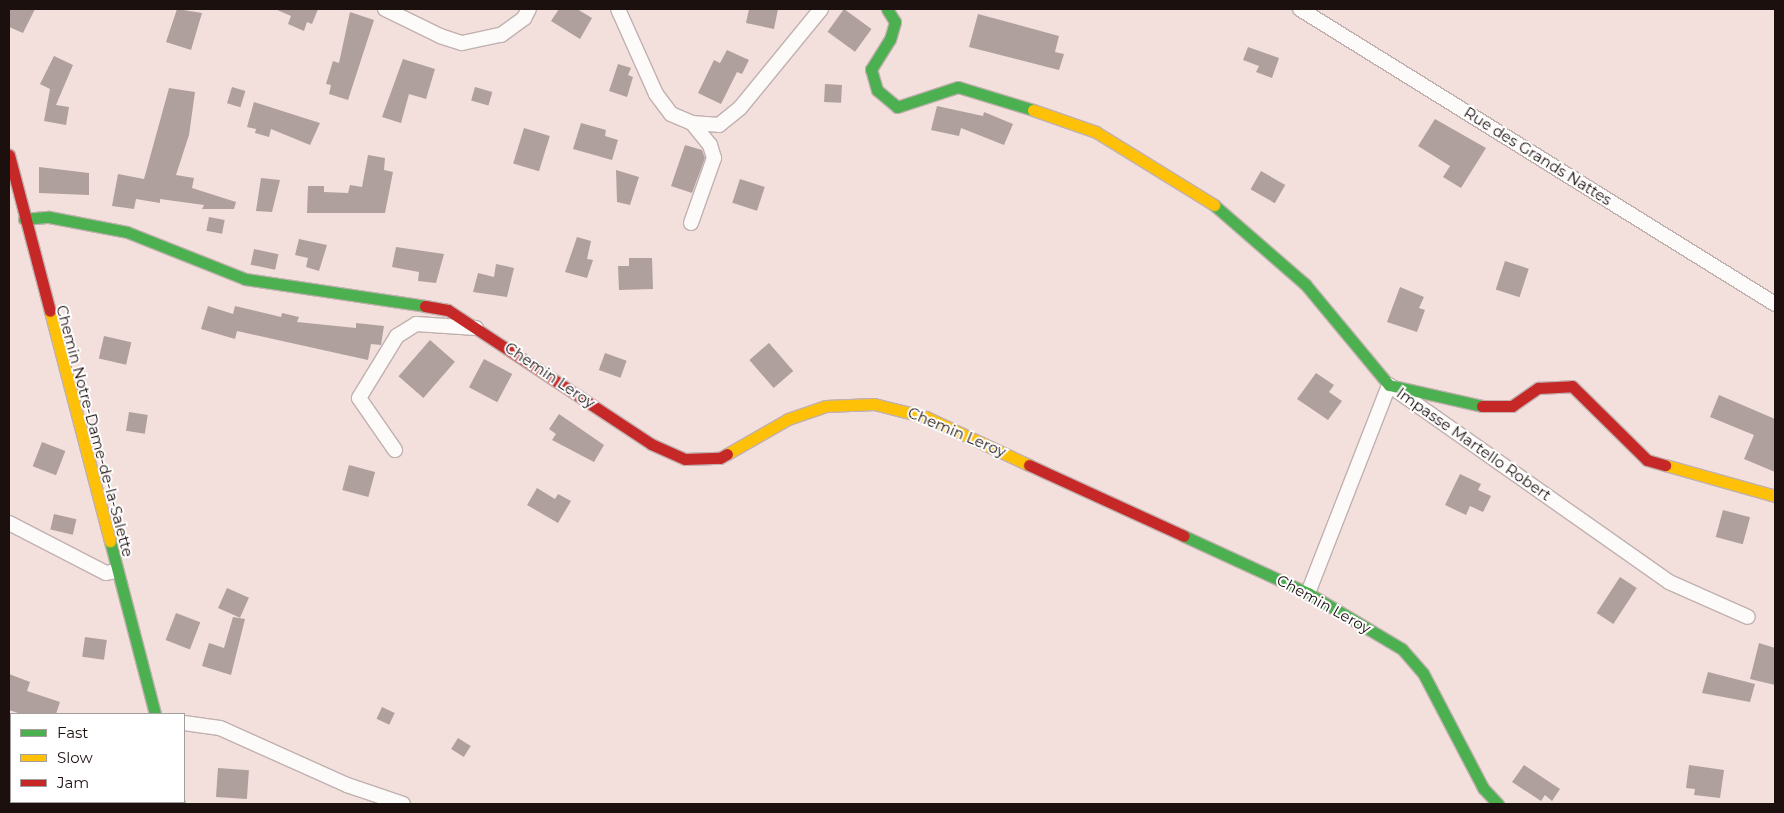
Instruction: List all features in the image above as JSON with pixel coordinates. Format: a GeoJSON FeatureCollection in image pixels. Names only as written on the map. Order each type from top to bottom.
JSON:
{"type":"FeatureCollection","features":[{"type":"Feature","properties":{"kind":"street"},"geometry":{"type":"LineString","coordinates":[[385,9],[440,36],[462,43],[501,35],[524,18],[528,9]]}},
{"type":"Feature","properties":{"kind":"street"},"geometry":{"type":"LineString","coordinates":[[618,9],[656,94],[671,114],[692,123],[719,125],[740,108],[821,9]]}},
{"type":"Feature","properties":{"kind":"street"},"geometry":{"type":"LineString","coordinates":[[887,9],[895,22],[890,40],[871,69],[877,90],[897,106],[958,87],[1003,99],[1096,132],[1203,196],[1240,227],[1305,284],[1389,385],[1488,407],[1512,406],[1538,388],[1572,386],[1647,460],[1775,496]]}},
{"type":"Feature","properties":{"kind":"street","name":"Rue des Grands Nattes"},"geometry":{"type":"LineString","coordinates":[[1300,9],[1775,304]]}},
{"type":"Feature","properties":{"kind":"street"},"geometry":{"type":"LineString","coordinates":[[691,224],[714,158],[710,145],[692,123]]}},
{"type":"Feature","properties":{"kind":"street","name":"Chemin Notre-Dame-de-la-Salette"},"geometry":{"type":"LineString","coordinates":[[9,155],[15,206],[24,220],[155,713]]}},
{"type":"Feature","properties":{"kind":"street","name":"Chemin Leroy"},"geometry":{"type":"LineString","coordinates":[[24,220],[49,217],[127,232],[245,279],[438,307],[479,328],[651,444],[685,459],[705,461],[727,455],[788,419],[817,408],[859,403],[892,407],[944,425],[1308,593],[1402,649],[1428,681],[1483,788],[1498,804]]}},
{"type":"Feature","properties":{"kind":"street"},"geometry":{"type":"LineString","coordinates":[[395,450],[359,398],[397,336],[408,326],[422,323],[479,328]]}},
{"type":"Feature","properties":{"kind":"street","name":"Impasse Martello Robert"},"geometry":{"type":"LineString","coordinates":[[1308,593],[1389,385],[1669,582],[1748,617]]}},
{"type":"Feature","properties":{"kind":"street"},"geometry":{"type":"LineString","coordinates":[[9,523],[106,572],[116,571]]}},
{"type":"Feature","properties":{"kind":"street"},"geometry":{"type":"LineString","coordinates":[[185,723],[220,728],[347,785],[403,804]]}},
{"type":"Feature","properties":{"kind":"building"},"geometry":{"type":"Polygon","coordinates":[[[9,9],[35,9],[23,33],[9,27],[9,9]]]}},
{"type":"Feature","properties":{"kind":"building"},"geometry":{"type":"Polygon","coordinates":[[[177,9],[202,13],[191,50],[166,42],[177,9]]]}},
{"type":"Feature","properties":{"kind":"building"},"geometry":{"type":"Polygon","coordinates":[[[275,9],[318,9],[312,24],[307,22],[304,31],[288,24],[291,16],[275,9]]]}},
{"type":"Feature","properties":{"kind":"building"},"geometry":{"type":"Polygon","coordinates":[[[559,9],[577,9],[592,18],[580,39],[551,21],[559,9]]]}},
{"type":"Feature","properties":{"kind":"building"},"geometry":{"type":"Polygon","coordinates":[[[749,9],[778,9],[774,29],[746,23],[749,9]]]}},
{"type":"Feature","properties":{"kind":"building"},"geometry":{"type":"Polygon","coordinates":[[[844,9],[872,29],[855,52],[828,32],[844,9]]]}},
{"type":"Feature","properties":{"kind":"building"},"geometry":{"type":"Polygon","coordinates":[[[350,12],[374,20],[348,100],[329,94],[331,85],[326,84],[333,61],[339,63],[350,12]]]}},
{"type":"Feature","properties":{"kind":"building"},"geometry":{"type":"Polygon","coordinates":[[[978,14],[1059,36],[1055,52],[1064,54],[1059,70],[969,47],[978,14]]]}},
{"type":"Feature","properties":{"kind":"building"},"geometry":{"type":"Polygon","coordinates":[[[1248,47],[1279,58],[1272,78],[1256,72],[1259,66],[1243,60],[1248,47]]]}},
{"type":"Feature","properties":{"kind":"building"},"geometry":{"type":"Polygon","coordinates":[[[727,50],[749,60],[742,74],[737,72],[721,104],[698,93],[714,60],[720,63],[727,50]]]}},
{"type":"Feature","properties":{"kind":"building"},"geometry":{"type":"Polygon","coordinates":[[[54,56],[73,65],[56,105],[69,107],[66,125],[44,121],[50,89],[40,84],[54,56]]]}},
{"type":"Feature","properties":{"kind":"building"},"geometry":{"type":"Polygon","coordinates":[[[403,59],[435,69],[426,99],[409,94],[401,123],[382,117],[403,59]]]}},
{"type":"Feature","properties":{"kind":"building"},"geometry":{"type":"Polygon","coordinates":[[[618,64],[631,68],[628,75],[633,77],[627,97],[609,91],[618,64]]]}},
{"type":"Feature","properties":{"kind":"building"},"geometry":{"type":"Polygon","coordinates":[[[825,84],[842,85],[841,103],[824,102],[825,84]]]}},
{"type":"Feature","properties":{"kind":"building"},"geometry":{"type":"Polygon","coordinates":[[[232,87],[245,91],[240,107],[227,103],[232,87]]]}},
{"type":"Feature","properties":{"kind":"building"},"geometry":{"type":"Polygon","coordinates":[[[475,87],[492,92],[488,105],[471,100],[475,87]]]}},
{"type":"Feature","properties":{"kind":"building"},"geometry":{"type":"Polygon","coordinates":[[[169,88],[195,92],[189,135],[176,175],[194,178],[192,188],[236,202],[234,209],[202,209],[204,205],[160,199],[160,203],[136,199],[134,209],[112,206],[118,174],[144,179],[169,88]]]}},
{"type":"Feature","properties":{"kind":"building"},"geometry":{"type":"Polygon","coordinates":[[[254,102],[320,123],[310,145],[271,129],[269,137],[255,133],[256,129],[247,127],[254,102]]]}},
{"type":"Feature","properties":{"kind":"building"},"geometry":{"type":"Polygon","coordinates":[[[937,106],[983,116],[984,112],[1013,124],[1004,145],[961,128],[959,136],[931,130],[937,106]]]}},
{"type":"Feature","properties":{"kind":"building"},"geometry":{"type":"Polygon","coordinates":[[[1435,119],[1486,148],[1461,188],[1443,177],[1450,166],[1418,146],[1435,119]]]}},
{"type":"Feature","properties":{"kind":"building"},"geometry":{"type":"Polygon","coordinates":[[[581,123],[606,130],[605,136],[618,140],[612,160],[573,149],[581,123]]]}},
{"type":"Feature","properties":{"kind":"building"},"geometry":{"type":"Polygon","coordinates":[[[524,128],[550,136],[539,171],[513,163],[524,128]]]}},
{"type":"Feature","properties":{"kind":"building"},"geometry":{"type":"Polygon","coordinates":[[[685,145],[702,150],[705,158],[692,193],[671,186],[685,145]]]}},
{"type":"Feature","properties":{"kind":"building"},"geometry":{"type":"Polygon","coordinates":[[[368,155],[385,158],[384,170],[393,172],[385,213],[307,213],[308,186],[324,186],[324,192],[348,193],[350,185],[362,187],[368,155]]]}},
{"type":"Feature","properties":{"kind":"building"},"geometry":{"type":"Polygon","coordinates":[[[39,167],[89,173],[89,195],[39,193],[39,167]]]}},
{"type":"Feature","properties":{"kind":"building"},"geometry":{"type":"Polygon","coordinates":[[[616,170],[639,177],[630,205],[617,202],[616,170]]]}},
{"type":"Feature","properties":{"kind":"building"},"geometry":{"type":"Polygon","coordinates":[[[1261,171],[1285,185],[1275,203],[1250,189],[1261,171]]]}},
{"type":"Feature","properties":{"kind":"building"},"geometry":{"type":"Polygon","coordinates":[[[261,178],[280,180],[272,212],[256,211],[261,178]]]}},
{"type":"Feature","properties":{"kind":"building"},"geometry":{"type":"Polygon","coordinates":[[[740,179],[765,187],[757,211],[732,203],[740,179]]]}},
{"type":"Feature","properties":{"kind":"building"},"geometry":{"type":"Polygon","coordinates":[[[209,217],[225,220],[222,234],[206,231],[209,217]]]}},
{"type":"Feature","properties":{"kind":"building"},"geometry":{"type":"Polygon","coordinates":[[[577,237],[591,241],[587,259],[593,260],[587,278],[565,272],[577,237]]]}},
{"type":"Feature","properties":{"kind":"building"},"geometry":{"type":"Polygon","coordinates":[[[299,239],[327,245],[319,271],[306,267],[308,258],[295,255],[299,239]]]}},
{"type":"Feature","properties":{"kind":"building"},"geometry":{"type":"Polygon","coordinates":[[[396,247],[444,254],[436,283],[418,281],[419,272],[392,267],[396,247]]]}},
{"type":"Feature","properties":{"kind":"building"},"geometry":{"type":"Polygon","coordinates":[[[254,249],[278,254],[275,270],[251,265],[254,249]]]}},
{"type":"Feature","properties":{"kind":"building"},"geometry":{"type":"Polygon","coordinates":[[[629,258],[652,258],[653,289],[619,290],[618,266],[629,266],[629,258]]]}},
{"type":"Feature","properties":{"kind":"building"},"geometry":{"type":"Polygon","coordinates":[[[1505,261],[1529,269],[1520,297],[1496,290],[1505,261]]]}},
{"type":"Feature","properties":{"kind":"building"},"geometry":{"type":"Polygon","coordinates":[[[496,264],[514,268],[507,297],[473,292],[478,273],[494,277],[496,264]]]}},
{"type":"Feature","properties":{"kind":"building"},"geometry":{"type":"Polygon","coordinates":[[[1400,287],[1424,297],[1419,308],[1425,310],[1417,332],[1387,322],[1400,287]]]}},
{"type":"Feature","properties":{"kind":"building"},"geometry":{"type":"Polygon","coordinates":[[[208,306],[233,314],[235,306],[281,317],[282,313],[299,317],[297,322],[356,328],[356,323],[384,326],[381,345],[371,344],[368,360],[237,331],[235,339],[201,329],[208,306]]]}},
{"type":"Feature","properties":{"kind":"building"},"geometry":{"type":"Polygon","coordinates":[[[104,336],[131,342],[126,365],[99,358],[104,336]]]}},
{"type":"Feature","properties":{"kind":"building"},"geometry":{"type":"Polygon","coordinates":[[[430,340],[455,362],[423,398],[399,376],[430,340]]]}},
{"type":"Feature","properties":{"kind":"building"},"geometry":{"type":"Polygon","coordinates":[[[769,343],[793,371],[774,388],[749,360],[769,343]]]}},
{"type":"Feature","properties":{"kind":"building"},"geometry":{"type":"Polygon","coordinates":[[[605,353],[627,361],[620,378],[599,370],[605,353]]]}},
{"type":"Feature","properties":{"kind":"building"},"geometry":{"type":"Polygon","coordinates":[[[484,359],[512,374],[497,402],[469,387],[484,359]]]}},
{"type":"Feature","properties":{"kind":"building"},"geometry":{"type":"Polygon","coordinates":[[[1316,373],[1334,385],[1329,392],[1342,401],[1328,420],[1297,399],[1316,373]]]}},
{"type":"Feature","properties":{"kind":"building"},"geometry":{"type":"Polygon","coordinates":[[[1719,395],[1775,419],[1775,472],[1744,459],[1754,435],[1710,417],[1719,395]]]}},
{"type":"Feature","properties":{"kind":"building"},"geometry":{"type":"Polygon","coordinates":[[[129,412],[148,415],[145,434],[126,431],[129,412]]]}},
{"type":"Feature","properties":{"kind":"building"},"geometry":{"type":"Polygon","coordinates":[[[559,414],[604,445],[594,462],[552,440],[556,434],[549,429],[559,414]]]}},
{"type":"Feature","properties":{"kind":"building"},"geometry":{"type":"Polygon","coordinates":[[[42,442],[65,451],[56,475],[33,466],[42,442]]]}},
{"type":"Feature","properties":{"kind":"building"},"geometry":{"type":"Polygon","coordinates":[[[349,465],[375,472],[368,497],[342,490],[349,465]]]}},
{"type":"Feature","properties":{"kind":"building"},"geometry":{"type":"Polygon","coordinates":[[[1460,474],[1481,484],[1478,490],[1491,496],[1483,512],[1470,506],[1466,515],[1445,505],[1460,474]]]}},
{"type":"Feature","properties":{"kind":"building"},"geometry":{"type":"Polygon","coordinates":[[[537,488],[555,499],[558,494],[571,501],[558,523],[527,505],[537,488]]]}},
{"type":"Feature","properties":{"kind":"building"},"geometry":{"type":"Polygon","coordinates":[[[1723,510],[1750,517],[1743,544],[1716,537],[1723,510]]]}},
{"type":"Feature","properties":{"kind":"building"},"geometry":{"type":"Polygon","coordinates":[[[54,514],[76,519],[73,535],[50,530],[54,514]]]}},
{"type":"Feature","properties":{"kind":"building"},"geometry":{"type":"Polygon","coordinates":[[[1620,577],[1637,588],[1613,624],[1597,613],[1620,577]]]}},
{"type":"Feature","properties":{"kind":"building"},"geometry":{"type":"Polygon","coordinates":[[[227,588],[249,598],[240,618],[218,608],[227,588]]]}},
{"type":"Feature","properties":{"kind":"building"},"geometry":{"type":"Polygon","coordinates":[[[176,613],[200,622],[190,649],[166,640],[176,613]]]}},
{"type":"Feature","properties":{"kind":"building"},"geometry":{"type":"Polygon","coordinates":[[[233,617],[245,619],[231,675],[202,666],[209,643],[224,648],[233,617]]]}},
{"type":"Feature","properties":{"kind":"building"},"geometry":{"type":"Polygon","coordinates":[[[85,637],[107,640],[104,660],[82,657],[85,637]]]}},
{"type":"Feature","properties":{"kind":"building"},"geometry":{"type":"Polygon","coordinates":[[[1759,643],[1775,648],[1775,685],[1750,679],[1759,643]]]}},
{"type":"Feature","properties":{"kind":"building"},"geometry":{"type":"Polygon","coordinates":[[[1708,672],[1755,684],[1750,702],[1702,693],[1708,672]]]}},
{"type":"Feature","properties":{"kind":"building"},"geometry":{"type":"Polygon","coordinates":[[[9,674],[30,682],[27,691],[60,702],[56,713],[18,713],[9,710],[9,674]]]}},
{"type":"Feature","properties":{"kind":"building"},"geometry":{"type":"Polygon","coordinates":[[[382,707],[395,713],[389,725],[377,719],[382,707]]]}},
{"type":"Feature","properties":{"kind":"building"},"geometry":{"type":"Polygon","coordinates":[[[458,738],[471,746],[464,757],[451,749],[458,738]]]}},
{"type":"Feature","properties":{"kind":"building"},"geometry":{"type":"Polygon","coordinates":[[[1524,765],[1560,789],[1552,801],[1545,795],[1541,801],[1512,782],[1524,765]]]}},
{"type":"Feature","properties":{"kind":"building"},"geometry":{"type":"Polygon","coordinates":[[[1689,765],[1724,770],[1720,798],[1694,795],[1695,789],[1686,788],[1689,765]]]}},
{"type":"Feature","properties":{"kind":"building"},"geometry":{"type":"Polygon","coordinates":[[[218,768],[249,770],[247,799],[216,797],[218,768]]]}},
{"type":"Feature","properties":{"kind":"traffic: fast"},"geometry":{"type":"LineString","coordinates":[[887,9],[895,22],[890,39],[871,69],[877,90],[897,107],[958,87],[1033,110]]}},
{"type":"Feature","properties":{"kind":"traffic: fast"},"geometry":{"type":"LineString","coordinates":[[1214,205],[1305,284],[1389,385],[1482,406]]}},
{"type":"Feature","properties":{"kind":"traffic: fast"},"geometry":{"type":"LineString","coordinates":[[24,219],[49,217],[127,232],[245,279],[425,306]]}},
{"type":"Feature","properties":{"kind":"traffic: fast"},"geometry":{"type":"LineString","coordinates":[[1184,536],[1308,593],[1402,649],[1423,673],[1483,788],[1498,804]]}},
{"type":"Feature","properties":{"kind":"traffic: fast"},"geometry":{"type":"LineString","coordinates":[[110,541],[155,713]]}},
{"type":"Feature","properties":{"kind":"traffic: slow"},"geometry":{"type":"LineString","coordinates":[[1033,110],[1096,132],[1214,205]]}},
{"type":"Feature","properties":{"kind":"traffic: slow"},"geometry":{"type":"LineString","coordinates":[[50,311],[110,541]]}},
{"type":"Feature","properties":{"kind":"traffic: slow"},"geometry":{"type":"LineString","coordinates":[[727,454],[788,419],[826,406],[874,404],[926,417],[1029,465]]}},
{"type":"Feature","properties":{"kind":"traffic: slow"},"geometry":{"type":"LineString","coordinates":[[1665,465],[1775,496]]}},
{"type":"Feature","properties":{"kind":"traffic: jam"},"geometry":{"type":"LineString","coordinates":[[9,155],[50,311]]}},
{"type":"Feature","properties":{"kind":"traffic: jam"},"geometry":{"type":"LineString","coordinates":[[425,306],[448,310],[651,444],[685,459],[720,458],[727,454]]}},
{"type":"Feature","properties":{"kind":"traffic: jam"},"geometry":{"type":"LineString","coordinates":[[1482,406],[1512,406],[1538,388],[1572,386],[1647,460],[1665,465]]}},
{"type":"Feature","properties":{"kind":"traffic: jam"},"geometry":{"type":"LineString","coordinates":[[1029,465],[1184,536]]}}]}
